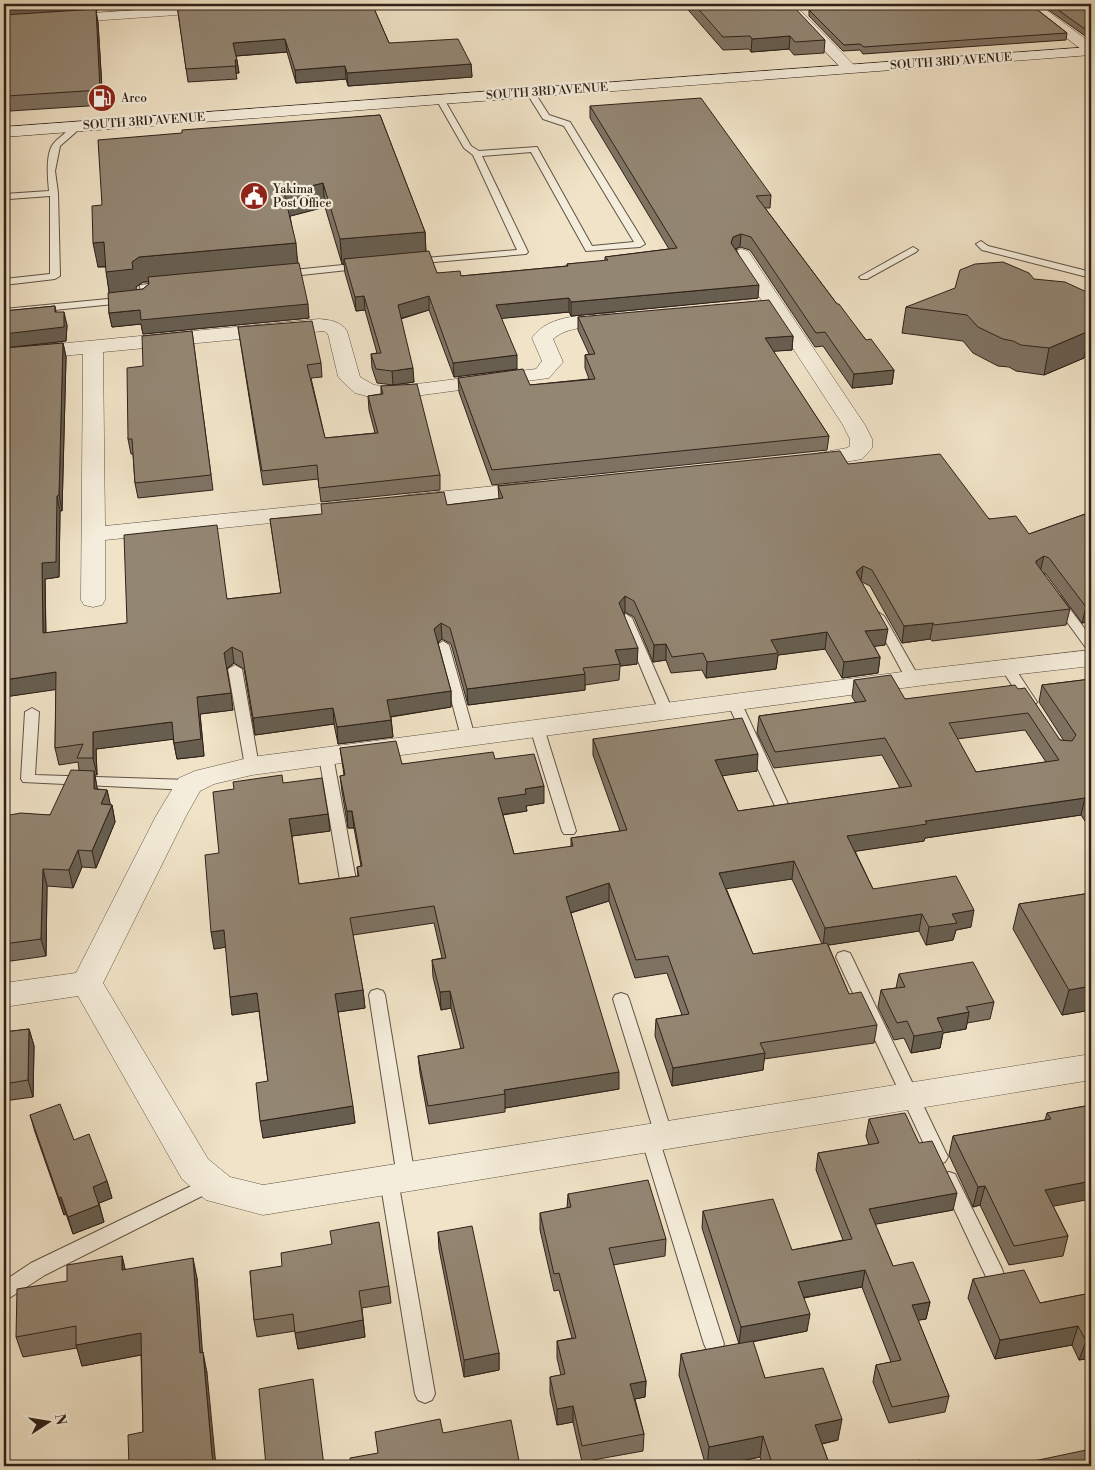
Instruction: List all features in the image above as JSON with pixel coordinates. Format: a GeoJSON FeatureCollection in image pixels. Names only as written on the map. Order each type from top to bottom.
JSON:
{"type":"FeatureCollection","features":[{"type":"Feature","properties":{"kind":"street"},"geometry":{"type":"LineString","coordinates":[[787,4],[849,68]]}},
{"type":"Feature","properties":{"kind":"street"},"geometry":{"type":"LineString","coordinates":[[1030,4],[1091,51]]}},
{"type":"Feature","properties":{"kind":"street"},"geometry":{"type":"LineString","coordinates":[[4,23],[232,8]]}},
{"type":"Feature","properties":{"kind":"street","name":"SOUTH 3RD AVENUE"},"geometry":{"type":"LineString","coordinates":[[4,132],[1091,51]]}},
{"type":"Feature","properties":{"kind":"street"},"geometry":{"type":"LineString","coordinates":[[741,255],[763,306],[854,425],[861,438],[861,448],[854,454],[831,459],[782,464]]}},
{"type":"Feature","properties":{"kind":"street"},"geometry":{"type":"LineString","coordinates":[[4,355],[297,326],[329,326],[336,331],[348,376],[352,382],[375,393],[393,393],[526,378],[542,374],[553,362],[542,338],[554,328],[569,323],[637,317]]}},
{"type":"Feature","properties":{"kind":"street"},"geometry":{"type":"LineString","coordinates":[[93,346],[93,600]]}},
{"type":"Feature","properties":{"kind":"street"},"geometry":{"type":"LineString","coordinates":[[93,534],[556,487]]}},
{"type":"Feature","properties":{"kind":"street"},"geometry":{"type":"LineString","coordinates":[[86,982],[171,816],[189,785],[205,777],[252,766],[326,756],[913,679],[1091,658]]}},
{"type":"Feature","properties":{"kind":"street"},"geometry":{"type":"LineString","coordinates":[[4,995],[86,982]]}},
{"type":"Feature","properties":{"kind":"street"},"geometry":{"type":"LineString","coordinates":[[86,982],[195,1169],[219,1189],[263,1200],[1091,1067]]}},
{"type":"Feature","properties":{"kind":"lane"},"geometry":{"type":"LineString","coordinates":[[477,154],[534,149],[589,249],[640,244],[567,124],[546,117],[530,92]]}},
{"type":"Feature","properties":{"kind":"lane"},"geometry":{"type":"LineString","coordinates":[[406,262],[522,252],[477,154],[468,148],[440,99]]}},
{"type":"Feature","properties":{"kind":"lane"},"geometry":{"type":"LineString","coordinates":[[4,282],[55,276],[54,193],[51,171],[56,145],[72,132],[73,126]]}},
{"type":"Feature","properties":{"kind":"lane"},"geometry":{"type":"LineString","coordinates":[[4,219],[4,197],[54,193]]}},
{"type":"Feature","properties":{"kind":"lane"},"geometry":{"type":"LineString","coordinates":[[981,244],[985,248],[1091,274]]}},
{"type":"Feature","properties":{"kind":"lane"},"geometry":{"type":"LineString","coordinates":[[864,277],[913,250]]}},
{"type":"Feature","properties":{"kind":"lane"},"geometry":{"type":"LineString","coordinates":[[270,275],[377,265]]}},
{"type":"Feature","properties":{"kind":"lane"},"geometry":{"type":"LineString","coordinates":[[4,312],[144,298],[143,287],[172,284]]}},
{"type":"Feature","properties":{"kind":"lane"},"geometry":{"type":"LineString","coordinates":[[1052,593],[1091,645]]}},
{"type":"Feature","properties":{"kind":"lane"},"geometry":{"type":"LineString","coordinates":[[872,604],[913,679]]}},
{"type":"Feature","properties":{"kind":"lane"},"geometry":{"type":"LineString","coordinates":[[626,618],[666,711]]}},
{"type":"Feature","properties":{"kind":"lane"},"geometry":{"type":"LineString","coordinates":[[443,645],[468,737]]}},
{"type":"Feature","properties":{"kind":"lane"},"geometry":{"type":"LineString","coordinates":[[1007,668],[1037,714]]}},
{"type":"Feature","properties":{"kind":"lane"},"geometry":{"type":"LineString","coordinates":[[235,669],[252,766]]}},
{"type":"Feature","properties":{"kind":"lane"},"geometry":{"type":"LineString","coordinates":[[734,702],[782,806]]}},
{"type":"Feature","properties":{"kind":"lane"},"geometry":{"type":"LineString","coordinates":[[32,712],[28,779],[189,785]]}},
{"type":"Feature","properties":{"kind":"lane"},"geometry":{"type":"LineString","coordinates":[[537,728],[569,831]]}},
{"type":"Feature","properties":{"kind":"lane"},"geometry":{"type":"LineString","coordinates":[[326,756],[348,880]]}},
{"type":"Feature","properties":{"kind":"lane"},"geometry":{"type":"LineString","coordinates":[[844,957],[995,1275]]}},
{"type":"Feature","properties":{"kind":"lane"},"geometry":{"type":"LineString","coordinates":[[378,995],[398,1179],[425,1394]]}},
{"type":"Feature","properties":{"kind":"lane"},"geometry":{"type":"LineString","coordinates":[[621,999],[714,1344]]}},
{"type":"Feature","properties":{"kind":"lane"},"geometry":{"type":"LineString","coordinates":[[4,1291],[38,1269],[212,1182]]}},
{"type":"Feature","properties":{"kind":"building"},"geometry":{"type":"Polygon","coordinates":[[[203,4],[204,9],[269,4],[372,4],[389,43],[458,39],[471,64],[347,73],[345,66],[295,70],[285,39],[233,43],[237,60],[235,60],[236,66],[186,69],[177,5],[203,4]]]}},
{"type":"Feature","properties":{"kind":"building"},"geometry":{"type":"Polygon","coordinates":[[[694,4],[753,4],[756,7],[792,5],[825,40],[795,42],[790,36],[752,39],[750,36],[723,37],[694,4]]]}},
{"type":"Feature","properties":{"kind":"building"},"geometry":{"type":"Polygon","coordinates":[[[829,4],[1030,4],[1067,33],[864,47],[860,44],[844,45],[809,10],[834,8],[829,4]]]}},
{"type":"Feature","properties":{"kind":"building"},"geometry":{"type":"Polygon","coordinates":[[[1050,4],[1091,4],[1091,32],[1089,32],[1050,4]]]}},
{"type":"Feature","properties":{"kind":"building"},"geometry":{"type":"Polygon","coordinates":[[[96,9],[100,90],[7,96],[9,63],[4,63],[4,15],[96,9]]]}},
{"type":"Feature","properties":{"kind":"building"},"geometry":{"type":"Polygon","coordinates":[[[701,98],[771,195],[756,196],[837,304],[839,304],[866,340],[871,339],[894,370],[854,374],[825,332],[816,333],[751,237],[741,234],[733,237],[731,243],[759,285],[571,302],[569,298],[496,305],[517,355],[453,363],[429,296],[398,305],[413,368],[392,371],[376,369],[371,354],[381,353],[364,296],[355,297],[344,259],[429,251],[437,273],[460,271],[461,276],[568,266],[567,264],[608,260],[605,257],[677,248],[590,106],[701,98]]]}},
{"type":"Feature","properties":{"kind":"building","name":"Yakima Post Office"},"geometry":{"type":"Polygon","coordinates":[[[380,115],[425,232],[340,239],[323,183],[284,193],[296,243],[139,257],[132,262],[133,269],[106,272],[104,242],[93,243],[92,206],[102,205],[98,140],[182,133],[182,130],[380,115]]]}},
{"type":"Feature","properties":{"kind":"building"},"geometry":{"type":"Polygon","coordinates":[[[1003,262],[1029,273],[1034,279],[1065,282],[1091,294],[1089,331],[1049,348],[1021,345],[978,327],[967,315],[906,307],[955,288],[960,270],[975,264],[1003,262]]]}},
{"type":"Feature","properties":{"kind":"building"},"geometry":{"type":"Polygon","coordinates":[[[299,263],[308,304],[141,320],[140,310],[109,313],[108,293],[143,289],[149,284],[148,277],[299,263]]]}},
{"type":"Feature","properties":{"kind":"building"},"geometry":{"type":"Polygon","coordinates":[[[769,300],[793,336],[765,338],[829,436],[492,470],[458,378],[523,369],[530,385],[595,379],[585,355],[595,354],[578,317],[769,300]]]}},
{"type":"Feature","properties":{"kind":"building"},"geometry":{"type":"Polygon","coordinates":[[[55,306],[55,312],[64,312],[64,327],[4,334],[4,311],[55,306]]]}},
{"type":"Feature","properties":{"kind":"building"},"geometry":{"type":"Polygon","coordinates":[[[312,321],[321,363],[307,365],[325,438],[378,433],[368,396],[383,394],[381,386],[417,384],[440,475],[319,488],[317,465],[262,471],[238,327],[312,321]]]}},
{"type":"Feature","properties":{"kind":"building"},"geometry":{"type":"Polygon","coordinates":[[[192,331],[211,475],[135,483],[132,439],[128,439],[127,368],[143,366],[142,336],[192,331]]]}},
{"type":"Feature","properties":{"kind":"building"},"geometry":{"type":"Polygon","coordinates":[[[63,343],[56,562],[42,563],[43,633],[127,623],[124,535],[217,525],[227,599],[281,593],[270,519],[322,514],[321,504],[444,492],[447,505],[503,498],[498,486],[840,451],[848,464],[940,454],[989,519],[1016,516],[1029,534],[1091,512],[1091,607],[1086,607],[1049,558],[1044,556],[1036,561],[1036,563],[1070,609],[934,625],[933,623],[904,626],[872,570],[863,566],[856,572],[888,629],[865,631],[880,657],[844,662],[827,632],[771,640],[778,653],[707,662],[703,653],[672,657],[666,644],[654,645],[634,601],[625,596],[619,603],[638,648],[615,650],[620,664],[583,668],[585,674],[467,689],[450,628],[441,623],[434,629],[451,691],[387,700],[391,720],[337,727],[333,708],[253,718],[242,652],[232,647],[224,653],[231,693],[197,697],[201,739],[174,743],[172,722],[93,732],[93,758],[77,758],[83,744],[55,748],[56,672],[4,680],[4,348],[63,343]]]}},
{"type":"Feature","properties":{"kind":"building"},"geometry":{"type":"Polygon","coordinates":[[[891,675],[905,699],[1015,685],[1018,689],[1025,688],[1060,740],[1072,741],[1076,735],[1042,685],[1091,679],[1091,808],[1085,798],[925,821],[927,824],[847,836],[873,889],[956,876],[974,910],[952,914],[957,923],[929,927],[922,914],[825,928],[794,861],[719,873],[753,954],[827,943],[849,994],[861,992],[877,1025],[760,1043],[765,1053],[673,1068],[656,1019],[689,1014],[668,956],[636,960],[609,883],[566,897],[619,1072],[504,1090],[505,1094],[428,1106],[418,1056],[464,1048],[450,991],[440,992],[432,960],[446,958],[434,906],[350,918],[363,990],[335,994],[353,1106],[260,1121],[256,1083],[268,1081],[257,993],[230,997],[224,930],[211,932],[205,855],[219,853],[213,792],[234,789],[233,782],[282,775],[283,783],[322,778],[328,814],[289,819],[299,884],[359,876],[357,867],[362,866],[352,811],[347,811],[340,776],[345,775],[340,748],[396,741],[402,764],[493,752],[495,759],[534,754],[544,786],[525,789],[526,794],[498,798],[514,854],[573,846],[571,838],[627,830],[593,739],[742,718],[758,754],[715,760],[738,811],[912,786],[885,738],[775,752],[759,716],[866,701],[854,680],[891,675]],[[1028,713],[949,723],[976,772],[1059,760],[1028,713]]]}},
{"type":"Feature","properties":{"kind":"building"},"geometry":{"type":"Polygon","coordinates":[[[71,770],[94,771],[94,789],[107,790],[101,804],[112,805],[92,851],[78,850],[69,870],[43,869],[41,939],[4,944],[4,816],[21,813],[50,815],[71,770]]]}},
{"type":"Feature","properties":{"kind":"building"},"geometry":{"type":"Polygon","coordinates":[[[1091,893],[1091,986],[1069,990],[1019,904],[1091,893]]]}},
{"type":"Feature","properties":{"kind":"building"},"geometry":{"type":"Polygon","coordinates":[[[973,962],[994,1002],[966,1007],[969,1012],[937,1018],[943,1031],[914,1036],[907,1021],[897,1023],[881,990],[905,987],[899,974],[973,962]]]}},
{"type":"Feature","properties":{"kind":"building"},"geometry":{"type":"Polygon","coordinates":[[[29,1029],[28,1080],[4,1084],[4,1032],[29,1029]]]}},
{"type":"Feature","properties":{"kind":"building"},"geometry":{"type":"Polygon","coordinates":[[[60,1104],[74,1140],[89,1134],[107,1181],[93,1187],[99,1205],[68,1217],[61,1197],[59,1198],[30,1115],[60,1104]]]}},
{"type":"Feature","properties":{"kind":"building"},"geometry":{"type":"Polygon","coordinates":[[[1091,1105],[1091,1181],[1045,1190],[1068,1236],[1014,1246],[985,1186],[978,1187],[953,1136],[1051,1119],[1047,1113],[1091,1105]]]}},
{"type":"Feature","properties":{"kind":"building"},"geometry":{"type":"Polygon","coordinates":[[[905,1113],[919,1143],[932,1141],[957,1193],[869,1209],[893,1266],[913,1262],[930,1302],[912,1305],[949,1396],[892,1407],[876,1365],[901,1360],[865,1270],[798,1282],[810,1314],[741,1327],[703,1211],[773,1199],[792,1250],[852,1239],[818,1153],[879,1143],[869,1119],[905,1113]]]}},
{"type":"Feature","properties":{"kind":"building"},"geometry":{"type":"Polygon","coordinates":[[[648,1180],[666,1239],[609,1248],[646,1381],[630,1384],[644,1434],[582,1446],[573,1406],[557,1409],[550,1377],[565,1374],[557,1341],[576,1338],[559,1273],[554,1274],[540,1213],[571,1207],[568,1194],[648,1180]]]}},
{"type":"Feature","properties":{"kind":"building"},"geometry":{"type":"Polygon","coordinates":[[[379,1222],[389,1286],[359,1291],[363,1320],[295,1333],[293,1314],[254,1320],[250,1271],[282,1266],[281,1253],[332,1244],[330,1231],[379,1222]]]}},
{"type":"Feature","properties":{"kind":"building"},"geometry":{"type":"Polygon","coordinates":[[[472,1226],[499,1353],[464,1360],[438,1232],[472,1226]]]}},
{"type":"Feature","properties":{"kind":"building"},"geometry":{"type":"Polygon","coordinates":[[[122,1256],[122,1270],[193,1258],[200,1353],[203,1352],[213,1466],[129,1466],[128,1435],[143,1432],[141,1333],[76,1345],[76,1326],[16,1337],[17,1289],[67,1281],[67,1265],[122,1256]]]}},
{"type":"Feature","properties":{"kind":"building"},"geometry":{"type":"Polygon","coordinates":[[[1024,1270],[1040,1303],[1091,1293],[1091,1340],[1086,1341],[1078,1326],[1000,1340],[973,1279],[1024,1270]]]}},
{"type":"Feature","properties":{"kind":"building"},"geometry":{"type":"Polygon","coordinates":[[[753,1341],[765,1378],[823,1368],[842,1419],[815,1425],[830,1466],[773,1466],[763,1436],[709,1447],[681,1354],[753,1341]]]}},
{"type":"Feature","properties":{"kind":"building"},"geometry":{"type":"Polygon","coordinates":[[[313,1379],[324,1466],[266,1466],[259,1389],[313,1379]]]}},
{"type":"Feature","properties":{"kind":"building"},"geometry":{"type":"Polygon","coordinates":[[[440,1419],[443,1433],[511,1420],[520,1466],[351,1466],[350,1458],[378,1453],[375,1432],[440,1419]]]}},
{"type":"Feature","properties":{"kind":"building"},"geometry":{"type":"Polygon","coordinates":[[[1091,1449],[1091,1466],[1010,1466],[1091,1449]]]}},
{"type":"Feature","properties":{"kind":"building"},"geometry":{"type":"Polygon","coordinates":[[[920,1460],[922,1466],[890,1466],[920,1460]]]}},
{"type":"Feature","properties":{"kind":"place","name":"Arco"},"geometry":{"type":"Point","coordinates":[102,98]}},
{"type":"Feature","properties":{"kind":"place","name":"Yakima Post Office"},"geometry":{"type":"Point","coordinates":[254,196]}}]}
